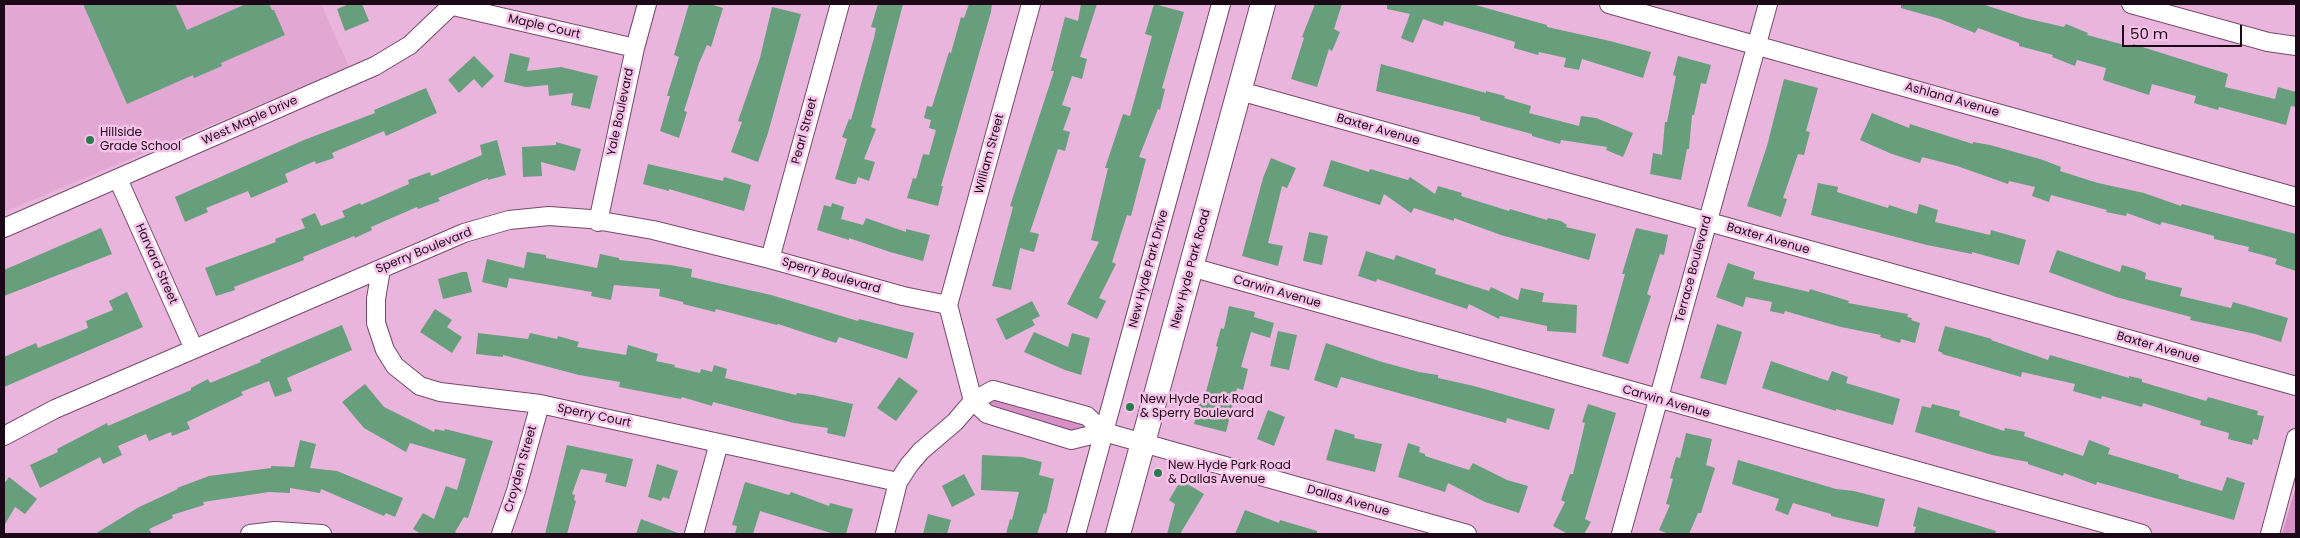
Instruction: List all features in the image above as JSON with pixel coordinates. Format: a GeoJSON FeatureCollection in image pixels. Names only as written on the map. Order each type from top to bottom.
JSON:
{"type":"FeatureCollection","features":[{"type":"Feature","properties":{"kind":"main road","name":"New Hyde Park Road"},"geometry":{"type":"LineString","coordinates":[[1118,534],[1263,4]]}},
{"type":"Feature","properties":{"kind":"street","name":"Yale Boulevard"},"geometry":{"type":"LineString","coordinates":[[598,222],[635,48],[647,4]]}},
{"type":"Feature","properties":{"kind":"street","name":"Pearl Street"},"geometry":{"type":"LineString","coordinates":[[770,259],[840,4]]}},
{"type":"Feature","properties":{"kind":"street","name":"William Street"},"geometry":{"type":"LineString","coordinates":[[948,305],[1032,4]]}},
{"type":"Feature","properties":{"kind":"street","name":"New Hyde Park Drive"},"geometry":{"type":"LineString","coordinates":[[1076,534],[1221,4]]}},
{"type":"Feature","properties":{"kind":"street","name":"Ashland Avenue"},"geometry":{"type":"LineString","coordinates":[[1609,4],[2296,197]]}},
{"type":"Feature","properties":{"kind":"street","name":"Terrace Boulevard"},"geometry":{"type":"LineString","coordinates":[[1621,534],[1768,4]]}},
{"type":"Feature","properties":{"kind":"street"},"geometry":{"type":"LineString","coordinates":[[2131,4],[2268,42],[2296,46]]}},
{"type":"Feature","properties":{"kind":"street","name":"Maple Court"},"geometry":{"type":"LineString","coordinates":[[453,5],[635,48]]}},
{"type":"Feature","properties":{"kind":"street","name":"West Maple Drive"},"geometry":{"type":"LineString","coordinates":[[4,228],[375,66],[410,44],[453,5]]}},
{"type":"Feature","properties":{"kind":"street","name":"Baxter Avenue"},"geometry":{"type":"LineString","coordinates":[[1240,91],[2296,386]]}},
{"type":"Feature","properties":{"kind":"street","name":"Harvard Street"},"geometry":{"type":"LineString","coordinates":[[118,179],[194,349]]}},
{"type":"Feature","properties":{"kind":"street","name":"Sperry Boulevard"},"geometry":{"type":"LineString","coordinates":[[4,436],[55,408],[464,233],[509,220],[549,216],[590,219],[598,222],[653,230],[770,259],[903,296],[948,305]]}},
{"type":"Feature","properties":{"kind":"street","name":"Carwin Avenue"},"geometry":{"type":"LineString","coordinates":[[1191,267],[2142,534]]}},
{"type":"Feature","properties":{"kind":"street","name":"Sperry Court"},"geometry":{"type":"LineString","coordinates":[[381,269],[376,299],[376,323],[385,350],[395,366],[410,380],[420,386],[440,392],[540,404],[898,482]]}},
{"type":"Feature","properties":{"kind":"street"},"geometry":{"type":"LineString","coordinates":[[948,305],[973,401],[987,414],[1072,440],[1104,432]]}},
{"type":"Feature","properties":{"kind":"street"},"geometry":{"type":"LineString","coordinates":[[884,534],[898,482],[921,451],[955,422],[973,401],[993,390],[1088,416],[1104,432],[1143,443]]}},
{"type":"Feature","properties":{"kind":"street","name":"Croyden Street"},"geometry":{"type":"LineString","coordinates":[[501,534],[516,491],[540,404]]}},
{"type":"Feature","properties":{"kind":"street"},"geometry":{"type":"LineString","coordinates":[[2270,534],[2296,438]]}},
{"type":"Feature","properties":{"kind":"street"},"geometry":{"type":"LineString","coordinates":[[694,534],[719,443]]}},
{"type":"Feature","properties":{"kind":"street","name":"Dallas Avenue"},"geometry":{"type":"LineString","coordinates":[[1143,443],[1467,534]]}},
{"type":"Feature","properties":{"kind":"street"},"geometry":{"type":"LineString","coordinates":[[250,534],[275,531],[322,534]]}},
{"type":"Feature","properties":{"kind":"shaded area","name":"Hillside Grade School"},"geometry":{"type":"Polygon","coordinates":[[[4,4],[321,4],[349,67],[4,212],[4,4]]]}},
{"type":"Feature","properties":{"kind":"shaded area"},"geometry":{"type":"Polygon","coordinates":[[[993,393],[1086,418],[1099,431],[1073,437],[977,401],[993,393]]]}},
{"type":"Feature","properties":{"kind":"shaded area"},"geometry":{"type":"Polygon","coordinates":[[[2296,486],[2296,534],[2282,534],[2296,486]]]}},
{"type":"Feature","properties":{"kind":"building"},"geometry":{"type":"Polygon","coordinates":[[[83,4],[175,4],[187,30],[246,4],[269,4],[272,10],[274,10],[285,35],[221,63],[222,66],[194,78],[193,75],[127,104],[83,4]]]}},
{"type":"Feature","properties":{"kind":"building"},"geometry":{"type":"Polygon","coordinates":[[[349,4],[362,4],[369,21],[345,31],[337,9],[349,4]]]}},
{"type":"Feature","properties":{"kind":"building"},"geometry":{"type":"Polygon","coordinates":[[[689,4],[710,4],[723,8],[711,47],[707,45],[699,63],[684,111],[687,112],[679,138],[660,131],[670,96],[667,96],[679,57],[674,55],[689,4]]]}},
{"type":"Feature","properties":{"kind":"building"},"geometry":{"type":"Polygon","coordinates":[[[878,4],[903,4],[871,127],[876,129],[864,159],[875,162],[869,181],[858,177],[856,184],[852,184],[835,179],[847,139],[842,137],[849,119],[851,120],[874,38],[876,28],[871,27],[878,4]]]}},
{"type":"Feature","properties":{"kind":"building"},"geometry":{"type":"Polygon","coordinates":[[[969,4],[992,4],[941,186],[943,186],[938,206],[907,198],[913,178],[916,179],[923,154],[929,155],[936,130],[929,128],[931,120],[924,118],[927,106],[932,107],[949,52],[951,53],[961,17],[964,18],[969,4]]]}},
{"type":"Feature","properties":{"kind":"building"},"geometry":{"type":"Polygon","coordinates":[[[1081,4],[1097,4],[1080,57],[1087,59],[1082,79],[1072,76],[1062,105],[1071,108],[1063,130],[1070,132],[1065,151],[1058,149],[1030,232],[1039,234],[1034,252],[1020,248],[1011,290],[992,286],[1013,207],[1010,206],[1054,71],[1051,71],[1065,17],[1078,21],[1081,4]]]}},
{"type":"Feature","properties":{"kind":"building"},"geometry":{"type":"Polygon","coordinates":[[[1154,4],[1184,12],[1162,88],[1165,89],[1160,110],[1158,109],[1139,157],[1146,159],[1131,216],[1127,215],[1112,262],[1116,264],[1099,298],[1106,301],[1097,319],[1067,304],[1099,242],[1091,240],[1108,168],[1105,168],[1123,114],[1130,116],[1152,36],[1145,34],[1154,4]]]}},
{"type":"Feature","properties":{"kind":"building"},"geometry":{"type":"Polygon","coordinates":[[[1315,4],[1342,4],[1334,29],[1340,32],[1332,51],[1329,49],[1317,87],[1291,79],[1304,38],[1302,37],[1315,4]]]}},
{"type":"Feature","properties":{"kind":"building"},"geometry":{"type":"Polygon","coordinates":[[[1387,4],[1472,4],[1547,25],[1547,27],[1651,52],[1643,78],[1582,59],[1579,70],[1564,67],[1566,58],[1539,52],[1538,55],[1514,48],[1515,42],[1444,21],[1443,26],[1423,19],[1413,43],[1401,38],[1410,14],[1387,9],[1387,4]]]}},
{"type":"Feature","properties":{"kind":"building"},"geometry":{"type":"Polygon","coordinates":[[[1901,4],[1982,4],[2025,18],[2064,27],[2066,24],[2088,33],[2087,35],[2132,47],[2133,44],[2228,74],[2225,87],[2275,99],[2278,87],[2296,92],[2296,107],[2291,106],[2286,125],[2219,107],[2218,110],[2194,103],[2196,96],[2152,84],[2149,95],[2103,80],[2106,68],[2077,60],[2075,66],[2052,57],[2053,55],[2019,46],[2019,43],[1978,28],[1975,33],[1940,19],[1901,8],[1901,4]]]}},
{"type":"Feature","properties":{"kind":"building"},"geometry":{"type":"Polygon","coordinates":[[[772,7],[801,14],[768,133],[758,162],[731,152],[742,122],[738,121],[760,58],[772,7]]]}},
{"type":"Feature","properties":{"kind":"building"},"geometry":{"type":"Polygon","coordinates":[[[510,53],[530,58],[527,71],[561,67],[598,76],[590,109],[571,105],[573,93],[549,96],[548,85],[526,87],[504,82],[510,53]]]}},
{"type":"Feature","properties":{"kind":"building"},"geometry":{"type":"Polygon","coordinates":[[[474,56],[494,76],[482,88],[474,79],[459,93],[448,80],[474,56]]]}},
{"type":"Feature","properties":{"kind":"building"},"geometry":{"type":"Polygon","coordinates":[[[1678,56],[1711,65],[1706,84],[1701,83],[1694,115],[1692,115],[1689,149],[1687,149],[1681,180],[1650,174],[1653,153],[1662,155],[1665,122],[1667,122],[1676,76],[1673,75],[1678,56]]]}},
{"type":"Feature","properties":{"kind":"building"},"geometry":{"type":"Polygon","coordinates":[[[1381,64],[1486,93],[1486,91],[1505,96],[1504,98],[1531,106],[1529,113],[1579,126],[1581,116],[1596,118],[1633,133],[1623,157],[1606,150],[1607,147],[1561,140],[1560,144],[1532,136],[1532,134],[1480,120],[1480,117],[1376,91],[1381,64]]]}},
{"type":"Feature","properties":{"kind":"building"},"geometry":{"type":"Polygon","coordinates":[[[1784,79],[1818,88],[1806,131],[1810,132],[1804,155],[1798,154],[1783,198],[1787,199],[1781,217],[1747,206],[1767,146],[1784,79]]]}},
{"type":"Feature","properties":{"kind":"building"},"geometry":{"type":"Polygon","coordinates":[[[426,88],[437,113],[386,136],[384,131],[332,153],[334,158],[316,164],[315,161],[285,174],[288,182],[251,198],[248,191],[206,208],[208,212],[185,222],[175,197],[304,140],[375,113],[374,110],[426,88]]]}},
{"type":"Feature","properties":{"kind":"building"},"geometry":{"type":"Polygon","coordinates":[[[1872,113],[1909,128],[1910,124],[1973,144],[1973,142],[1990,145],[2043,160],[2061,167],[2060,171],[2098,183],[2144,193],[2181,206],[2182,204],[2296,234],[2296,271],[2275,264],[2277,259],[2248,251],[2249,247],[2214,239],[2214,236],[2162,222],[2160,225],[2127,213],[2126,216],[2106,212],[2107,210],[2051,195],[2049,202],[2032,196],[2035,187],[2009,181],[2008,184],[1957,166],[1922,157],[1920,163],[1892,154],[1860,140],[1872,113]]]}},
{"type":"Feature","properties":{"kind":"building"},"geometry":{"type":"Polygon","coordinates":[[[497,140],[506,175],[488,180],[488,178],[438,198],[440,201],[418,209],[417,207],[371,227],[372,230],[355,238],[354,236],[303,257],[304,260],[234,287],[235,290],[216,296],[205,268],[276,242],[275,239],[305,228],[301,219],[315,213],[321,226],[345,217],[342,211],[360,203],[361,205],[409,184],[408,180],[430,172],[431,176],[482,155],[480,145],[497,140]]]}},
{"type":"Feature","properties":{"kind":"building"},"geometry":{"type":"Polygon","coordinates":[[[556,142],[581,149],[575,171],[541,162],[542,176],[523,177],[522,147],[556,145],[556,142]]]}},
{"type":"Feature","properties":{"kind":"building"},"geometry":{"type":"Polygon","coordinates":[[[1271,158],[1296,168],[1287,188],[1282,186],[1268,243],[1283,246],[1278,266],[1242,256],[1263,178],[1271,158]]]}},
{"type":"Feature","properties":{"kind":"building"},"geometry":{"type":"Polygon","coordinates":[[[1331,160],[1369,172],[1370,169],[1408,180],[1410,177],[1435,194],[1438,186],[1462,193],[1461,196],[1509,211],[1510,209],[1547,220],[1548,218],[1561,221],[1567,225],[1566,227],[1596,234],[1589,260],[1501,235],[1454,218],[1454,221],[1414,208],[1411,213],[1384,194],[1380,205],[1323,186],[1331,160]]]}},
{"type":"Feature","properties":{"kind":"building"},"geometry":{"type":"Polygon","coordinates":[[[648,164],[723,181],[724,177],[751,185],[744,211],[669,189],[669,191],[643,184],[648,164]]]}},
{"type":"Feature","properties":{"kind":"building"},"geometry":{"type":"Polygon","coordinates":[[[1818,183],[1838,187],[1837,192],[1888,208],[1889,205],[1917,214],[1919,204],[1938,210],[1935,222],[1990,235],[1991,230],[2026,240],[2019,265],[1972,252],[1972,254],[1927,245],[1811,215],[1818,183]]]}},
{"type":"Feature","properties":{"kind":"building"},"geometry":{"type":"Polygon","coordinates":[[[832,203],[844,207],[841,219],[863,225],[866,218],[906,232],[906,229],[930,235],[923,261],[817,230],[824,205],[831,207],[832,203]]]}},
{"type":"Feature","properties":{"kind":"building"},"geometry":{"type":"Polygon","coordinates":[[[101,228],[112,254],[4,296],[4,270],[101,228]]]}},
{"type":"Feature","properties":{"kind":"building"},"geometry":{"type":"Polygon","coordinates":[[[1636,228],[1668,235],[1664,255],[1660,254],[1647,294],[1651,296],[1628,364],[1602,356],[1625,274],[1622,274],[1636,228]]]}},
{"type":"Feature","properties":{"kind":"building"},"geometry":{"type":"Polygon","coordinates":[[[1309,232],[1328,236],[1322,265],[1303,261],[1309,232]]]}},
{"type":"Feature","properties":{"kind":"building"},"geometry":{"type":"Polygon","coordinates":[[[2057,250],[2120,272],[2122,265],[2139,270],[2146,273],[2145,279],[2182,288],[2180,296],[2231,308],[2233,302],[2288,318],[2281,342],[2255,334],[2190,320],[2191,317],[2116,297],[2049,272],[2057,250]]]}},
{"type":"Feature","properties":{"kind":"building"},"geometry":{"type":"Polygon","coordinates":[[[1366,251],[1394,260],[1396,255],[1436,269],[1435,274],[1489,291],[1491,287],[1518,300],[1521,288],[1544,293],[1542,302],[1577,305],[1576,333],[1547,331],[1547,326],[1500,316],[1499,319],[1469,304],[1467,309],[1377,279],[1376,282],[1358,276],[1366,251]]]}},
{"type":"Feature","properties":{"kind":"building"},"geometry":{"type":"Polygon","coordinates":[[[527,252],[546,255],[546,258],[597,268],[600,254],[619,258],[619,260],[692,269],[691,277],[771,295],[858,321],[859,319],[914,333],[907,359],[839,337],[836,343],[778,324],[716,309],[715,312],[683,304],[683,302],[659,296],[660,289],[614,285],[611,300],[591,296],[592,292],[509,278],[507,288],[482,282],[487,259],[524,268],[527,252]]]}},
{"type":"Feature","properties":{"kind":"building"},"geometry":{"type":"Polygon","coordinates":[[[1728,263],[1755,272],[1753,279],[1809,292],[1810,289],[1849,301],[1848,303],[1908,314],[1907,317],[1912,318],[1911,320],[1920,323],[1915,343],[1901,339],[1900,343],[1880,337],[1881,335],[1841,327],[1785,311],[1784,314],[1770,311],[1772,302],[1746,297],[1743,307],[1716,297],[1728,263]]]}},
{"type":"Feature","properties":{"kind":"building"},"geometry":{"type":"Polygon","coordinates":[[[467,272],[472,292],[443,299],[438,279],[467,272]]]}},
{"type":"Feature","properties":{"kind":"building"},"geometry":{"type":"Polygon","coordinates":[[[127,292],[143,327],[4,387],[4,357],[36,343],[38,348],[88,328],[86,321],[113,310],[109,301],[127,292]]]}},
{"type":"Feature","properties":{"kind":"building"},"geometry":{"type":"Polygon","coordinates":[[[1032,301],[1040,316],[1032,320],[1035,325],[1006,340],[996,319],[1032,301]]]}},
{"type":"Feature","properties":{"kind":"building"},"geometry":{"type":"Polygon","coordinates":[[[1229,306],[1255,312],[1254,317],[1274,323],[1270,338],[1251,332],[1241,367],[1248,369],[1243,390],[1237,388],[1226,432],[1194,424],[1199,402],[1203,403],[1218,347],[1216,346],[1221,328],[1224,329],[1229,306]]]}},
{"type":"Feature","properties":{"kind":"building"},"geometry":{"type":"Polygon","coordinates":[[[435,309],[452,320],[447,327],[462,337],[452,353],[420,332],[435,309]]]}},
{"type":"Feature","properties":{"kind":"building"},"geometry":{"type":"Polygon","coordinates":[[[1717,324],[1742,332],[1726,385],[1700,378],[1717,324]]]}},
{"type":"Feature","properties":{"kind":"building"},"geometry":{"type":"Polygon","coordinates":[[[342,325],[352,350],[287,378],[292,391],[275,397],[269,381],[241,392],[243,395],[187,422],[190,429],[172,436],[171,432],[149,441],[146,434],[118,446],[122,455],[103,464],[100,457],[40,488],[30,465],[58,452],[57,449],[107,423],[108,426],[191,390],[191,388],[208,379],[210,383],[342,325]]]}},
{"type":"Feature","properties":{"kind":"building"},"geometry":{"type":"Polygon","coordinates":[[[1945,326],[1992,339],[2048,360],[2050,355],[2129,378],[2129,376],[2142,379],[2142,382],[2206,401],[2208,397],[2258,411],[2257,415],[2264,416],[2258,440],[2253,439],[2252,445],[2228,439],[2229,433],[2200,425],[2201,421],[2143,403],[2142,407],[2102,396],[2101,399],[2073,391],[2075,384],[2022,372],[2021,377],[1942,354],[1938,351],[1945,326]]]}},
{"type":"Feature","properties":{"kind":"building"},"geometry":{"type":"Polygon","coordinates":[[[1278,331],[1297,335],[1289,370],[1270,366],[1278,331]]]}},
{"type":"Feature","properties":{"kind":"building"},"geometry":{"type":"Polygon","coordinates":[[[1034,332],[1068,347],[1072,333],[1090,338],[1081,375],[1024,352],[1034,332]]]}},
{"type":"Feature","properties":{"kind":"building"},"geometry":{"type":"Polygon","coordinates":[[[478,333],[528,339],[530,333],[557,339],[558,336],[579,342],[577,347],[626,355],[628,345],[658,354],[656,361],[675,365],[674,367],[700,373],[701,369],[712,372],[714,365],[727,369],[725,378],[796,395],[797,393],[813,395],[853,404],[845,437],[827,433],[828,428],[794,423],[713,402],[712,406],[682,397],[681,399],[619,387],[620,382],[579,375],[503,355],[503,357],[476,354],[478,333]]]}},
{"type":"Feature","properties":{"kind":"building"},"geometry":{"type":"Polygon","coordinates":[[[1326,343],[1382,362],[1438,375],[1438,378],[1555,409],[1549,430],[1507,418],[1506,423],[1341,377],[1337,388],[1314,380],[1326,343]]]}},
{"type":"Feature","properties":{"kind":"building"},"geometry":{"type":"Polygon","coordinates":[[[1771,361],[1828,381],[1832,371],[1848,377],[1846,383],[1900,399],[1893,425],[1836,409],[1836,411],[1762,388],[1771,361]]]}},
{"type":"Feature","properties":{"kind":"building"},"geometry":{"type":"Polygon","coordinates":[[[899,377],[918,391],[896,421],[877,408],[899,377]]]}},
{"type":"Feature","properties":{"kind":"building"},"geometry":{"type":"Polygon","coordinates":[[[365,384],[384,407],[434,432],[435,429],[444,431],[445,429],[493,441],[468,518],[464,517],[455,532],[458,534],[421,534],[413,529],[423,513],[434,519],[446,486],[457,490],[466,459],[410,443],[406,452],[364,428],[342,402],[365,384]]]}},
{"type":"Feature","properties":{"kind":"building"},"geometry":{"type":"Polygon","coordinates":[[[1588,404],[1616,413],[1585,519],[1591,522],[1584,534],[1568,534],[1553,526],[1565,502],[1561,500],[1570,474],[1573,474],[1585,423],[1582,422],[1588,404]]]}},
{"type":"Feature","properties":{"kind":"building"},"geometry":{"type":"Polygon","coordinates":[[[1932,404],[1960,411],[1959,416],[2004,431],[2005,428],[2025,432],[2024,436],[2083,456],[2089,440],[2110,448],[2108,454],[2179,475],[2178,478],[2222,491],[2227,477],[2245,483],[2234,520],[2097,482],[2096,485],[2064,473],[2063,476],[2028,464],[2028,462],[1992,455],[1915,432],[1922,406],[1931,408],[1932,404]]]}},
{"type":"Feature","properties":{"kind":"building"},"geometry":{"type":"Polygon","coordinates":[[[1268,410],[1285,417],[1274,446],[1257,439],[1268,410]]]}},
{"type":"Feature","properties":{"kind":"building"},"geometry":{"type":"Polygon","coordinates":[[[1335,429],[1355,435],[1354,438],[1382,444],[1375,472],[1326,460],[1335,429]]]}},
{"type":"Feature","properties":{"kind":"building"},"geometry":{"type":"Polygon","coordinates":[[[1686,433],[1712,439],[1706,465],[1715,468],[1701,513],[1698,513],[1689,534],[1669,534],[1659,530],[1670,505],[1666,504],[1673,479],[1670,478],[1676,457],[1680,458],[1686,433]]]}},
{"type":"Feature","properties":{"kind":"building"},"geometry":{"type":"Polygon","coordinates":[[[300,440],[316,444],[310,468],[337,471],[403,498],[395,517],[386,513],[384,516],[321,489],[320,493],[290,488],[290,493],[269,492],[203,502],[204,505],[172,515],[173,518],[149,529],[152,534],[95,534],[139,507],[177,488],[209,476],[271,468],[271,466],[294,467],[300,440]]]}},
{"type":"Feature","properties":{"kind":"building"},"geometry":{"type":"Polygon","coordinates":[[[1408,443],[1420,447],[1419,452],[1425,454],[1425,456],[1469,470],[1473,463],[1507,480],[1528,486],[1519,513],[1485,502],[1448,483],[1445,492],[1398,477],[1408,443]]]}},
{"type":"Feature","properties":{"kind":"building"},"geometry":{"type":"Polygon","coordinates":[[[567,445],[633,459],[626,487],[605,482],[607,474],[581,469],[572,494],[575,495],[574,500],[576,501],[567,534],[545,534],[567,445]]]}},
{"type":"Feature","properties":{"kind":"building"},"geometry":{"type":"Polygon","coordinates":[[[982,455],[1022,457],[1042,462],[1039,475],[1054,479],[1046,514],[1044,513],[1037,534],[1006,534],[1010,519],[1012,520],[1019,492],[981,490],[982,455]]]}},
{"type":"Feature","properties":{"kind":"building"},"geometry":{"type":"Polygon","coordinates":[[[1738,460],[1836,489],[1854,491],[1885,499],[1878,527],[1831,516],[1831,514],[1793,503],[1788,515],[1775,510],[1779,499],[1732,484],[1738,460]]]}},
{"type":"Feature","properties":{"kind":"building"},"geometry":{"type":"Polygon","coordinates":[[[657,464],[678,471],[669,499],[663,497],[661,501],[648,497],[657,464]]]}},
{"type":"Feature","properties":{"kind":"building"},"geometry":{"type":"Polygon","coordinates":[[[964,474],[975,495],[952,507],[942,486],[964,474]]]}},
{"type":"Feature","properties":{"kind":"building"},"geometry":{"type":"Polygon","coordinates":[[[9,477],[37,499],[25,514],[15,507],[4,526],[4,484],[9,477]]]}},
{"type":"Feature","properties":{"kind":"building"},"geometry":{"type":"Polygon","coordinates":[[[1181,480],[1204,494],[1180,534],[1167,534],[1175,504],[1169,500],[1181,480]]]}},
{"type":"Feature","properties":{"kind":"building"},"geometry":{"type":"Polygon","coordinates":[[[745,482],[789,495],[791,492],[829,506],[830,503],[853,509],[846,534],[834,534],[760,511],[753,534],[735,534],[737,526],[732,525],[745,482]]]}},
{"type":"Feature","properties":{"kind":"building"},"geometry":{"type":"Polygon","coordinates":[[[1918,507],[1996,531],[1995,534],[1914,534],[1916,527],[1913,526],[1918,507]]]}},
{"type":"Feature","properties":{"kind":"building"},"geometry":{"type":"Polygon","coordinates":[[[1245,510],[1279,523],[1280,520],[1317,531],[1317,534],[1235,534],[1245,510]]]}},
{"type":"Feature","properties":{"kind":"building"},"geometry":{"type":"Polygon","coordinates":[[[928,514],[951,520],[947,534],[923,534],[928,514]]]}},
{"type":"Feature","properties":{"kind":"building"},"geometry":{"type":"Polygon","coordinates":[[[641,519],[678,533],[678,534],[636,534],[641,519]]]}},
{"type":"Feature","properties":{"kind":"place","name":"Hillside Grade School"},"geometry":{"type":"Point","coordinates":[90,140]}},
{"type":"Feature","properties":{"kind":"place","name":"New Hyde Park Road & Sperry Boulevard"},"geometry":{"type":"Point","coordinates":[1130,407]}},
{"type":"Feature","properties":{"kind":"place","name":"New Hyde Park Road & Dallas Avenue"},"geometry":{"type":"Point","coordinates":[1158,473]}}]}
